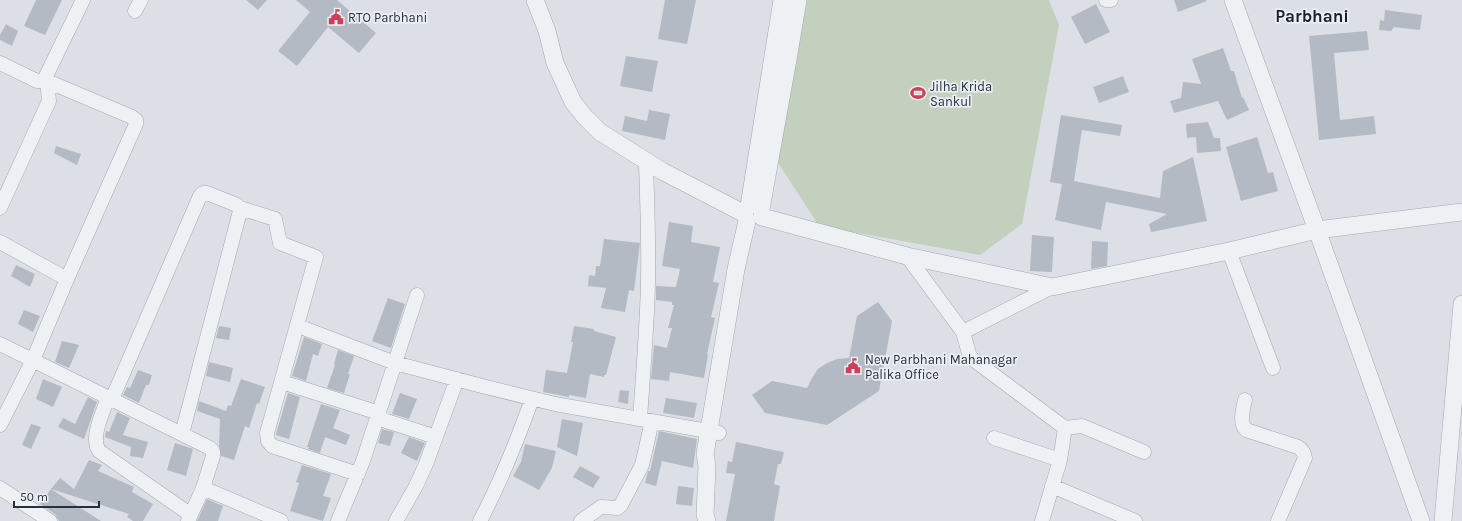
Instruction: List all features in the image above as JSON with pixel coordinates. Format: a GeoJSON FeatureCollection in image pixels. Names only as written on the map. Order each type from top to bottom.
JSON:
{"type":"FeatureCollection","features":[{"type":"Feature","properties":{"kind":"street"},"geometry":{"type":"LineString","coordinates":[[0,208],[49,101],[46,79],[83,0]]}},
{"type":"Feature","properties":{"kind":"street"},"geometry":{"type":"LineString","coordinates":[[535,0],[547,31],[555,64],[573,102],[600,132],[662,171],[753,215],[907,256],[1052,287]]}},
{"type":"Feature","properties":{"kind":"street"},"geometry":{"type":"LineString","coordinates":[[707,521],[705,515],[707,466],[715,452],[714,432],[753,215],[782,0]]}},
{"type":"Feature","properties":{"kind":"street"},"geometry":{"type":"LineString","coordinates":[[753,215],[787,65],[798,0]]}},
{"type":"Feature","properties":{"kind":"street"},"geometry":{"type":"LineString","coordinates":[[1233,0],[1317,230],[1420,521]]}},
{"type":"Feature","properties":{"kind":"street"},"geometry":{"type":"LineString","coordinates":[[0,63],[37,81],[46,79],[136,120],[136,124],[67,279],[33,360],[0,425]]}},
{"type":"Feature","properties":{"kind":"street"},"geometry":{"type":"LineString","coordinates":[[582,521],[601,507],[617,514],[642,465],[646,420],[648,282],[646,161]]}},
{"type":"Feature","properties":{"kind":"street"},"geometry":{"type":"LineString","coordinates":[[0,344],[110,398],[210,448],[213,451],[214,456],[203,488],[190,518],[99,451],[96,447],[95,436],[110,398],[200,196],[203,193],[207,193],[238,205],[240,208],[275,219],[280,243],[316,257],[267,433],[268,441],[272,446],[358,474]]}},
{"type":"Feature","properties":{"kind":"street"},"geometry":{"type":"LineString","coordinates":[[182,434],[240,208]]}},
{"type":"Feature","properties":{"kind":"street"},"geometry":{"type":"LineString","coordinates":[[963,332],[1052,287],[1229,251],[1317,230],[1462,212]]}},
{"type":"Feature","properties":{"kind":"street"},"geometry":{"type":"LineString","coordinates":[[0,242],[67,279]]}},
{"type":"Feature","properties":{"kind":"street"},"geometry":{"type":"LineString","coordinates":[[1229,251],[1273,368]]}},
{"type":"Feature","properties":{"kind":"street"},"geometry":{"type":"LineString","coordinates":[[907,256],[963,332],[970,357],[1065,428],[1082,426],[1144,452]]}},
{"type":"Feature","properties":{"kind":"street"},"geometry":{"type":"LineString","coordinates":[[338,521],[358,474],[417,295]]}},
{"type":"Feature","properties":{"kind":"street"},"geometry":{"type":"LineString","coordinates":[[1442,521],[1462,304]]}},
{"type":"Feature","properties":{"kind":"street"},"geometry":{"type":"LineString","coordinates":[[298,326],[395,363],[555,404],[714,432]]}},
{"type":"Feature","properties":{"kind":"street"},"geometry":{"type":"LineString","coordinates":[[396,521],[416,486],[426,464],[457,379]]}},
{"type":"Feature","properties":{"kind":"street"},"geometry":{"type":"LineString","coordinates":[[282,382],[436,437]]}},
{"type":"Feature","properties":{"kind":"street"},"geometry":{"type":"LineString","coordinates":[[480,521],[513,452],[532,398]]}},
{"type":"Feature","properties":{"kind":"street"},"geometry":{"type":"LineString","coordinates":[[1244,400],[1242,422],[1243,427],[1246,430],[1298,447],[1302,449],[1304,453],[1305,458],[1278,521]]}},
{"type":"Feature","properties":{"kind":"street"},"geometry":{"type":"LineString","coordinates":[[1042,521],[1060,460],[1065,428]]}},
{"type":"Feature","properties":{"kind":"street"},"geometry":{"type":"LineString","coordinates":[[994,438],[1060,460]]}},
{"type":"Feature","properties":{"kind":"street"},"geometry":{"type":"LineString","coordinates":[[1052,486],[1135,521]]}},
{"type":"Feature","properties":{"kind":"street"},"geometry":{"type":"LineString","coordinates":[[0,488],[50,521]]}},
{"type":"Feature","properties":{"kind":"street"},"geometry":{"type":"LineString","coordinates":[[203,488],[281,521]]}},
{"type":"Feature","properties":{"kind":"green space","name":"Jilha Krida Sankul"},"geometry":{"type":"Polygon","coordinates":[[[805,0],[1049,0],[1059,25],[1022,224],[980,255],[819,226],[777,161],[805,0]]]}},
{"type":"Feature","properties":{"kind":"building"},"geometry":{"type":"Polygon","coordinates":[[[36,0],[62,0],[45,35],[24,26],[36,0]]]}},
{"type":"Feature","properties":{"kind":"building"},"geometry":{"type":"Polygon","coordinates":[[[246,0],[267,0],[258,10],[246,0]]]}},
{"type":"Feature","properties":{"kind":"building"},"geometry":{"type":"Polygon","coordinates":[[[296,0],[337,0],[376,33],[359,53],[328,27],[297,66],[278,51],[310,12],[296,0]]]}},
{"type":"Feature","properties":{"kind":"building"},"geometry":{"type":"Polygon","coordinates":[[[665,0],[696,0],[687,44],[658,39],[665,0]]]}},
{"type":"Feature","properties":{"kind":"building"},"geometry":{"type":"Polygon","coordinates":[[[1174,0],[1206,0],[1207,1],[1178,12],[1174,0]]]}},
{"type":"Feature","properties":{"kind":"building"},"geometry":{"type":"Polygon","coordinates":[[[1096,4],[1110,32],[1085,44],[1071,17],[1096,4]]]}},
{"type":"Feature","properties":{"kind":"building"},"geometry":{"type":"Polygon","coordinates":[[[1385,10],[1422,15],[1420,30],[1394,27],[1391,31],[1379,30],[1380,20],[1384,21],[1385,10]]]}},
{"type":"Feature","properties":{"kind":"building"},"geometry":{"type":"Polygon","coordinates":[[[6,24],[18,31],[12,46],[0,40],[0,35],[6,24]]]}},
{"type":"Feature","properties":{"kind":"building"},"geometry":{"type":"Polygon","coordinates":[[[1367,31],[1369,50],[1334,53],[1340,120],[1374,116],[1376,134],[1319,140],[1309,36],[1367,31]]]}},
{"type":"Feature","properties":{"kind":"building"},"geometry":{"type":"Polygon","coordinates":[[[1223,48],[1231,71],[1234,71],[1242,98],[1243,97],[1249,110],[1227,120],[1218,101],[1174,113],[1170,101],[1181,98],[1183,82],[1201,84],[1192,59],[1223,48]]]}},
{"type":"Feature","properties":{"kind":"building"},"geometry":{"type":"Polygon","coordinates":[[[626,56],[658,61],[652,92],[620,86],[626,56]]]}},
{"type":"Feature","properties":{"kind":"building"},"geometry":{"type":"Polygon","coordinates":[[[1123,76],[1129,92],[1099,103],[1093,87],[1123,76]]]}},
{"type":"Feature","properties":{"kind":"building"},"geometry":{"type":"Polygon","coordinates":[[[649,110],[670,114],[665,140],[622,131],[625,116],[647,121],[649,110]]]}},
{"type":"Feature","properties":{"kind":"building"},"geometry":{"type":"Polygon","coordinates":[[[1061,115],[1122,125],[1120,136],[1082,130],[1074,181],[1160,198],[1163,171],[1193,157],[1207,221],[1151,232],[1149,224],[1167,214],[1106,202],[1101,230],[1055,220],[1062,184],[1050,182],[1061,115]]]}},
{"type":"Feature","properties":{"kind":"building"},"geometry":{"type":"Polygon","coordinates":[[[1208,122],[1214,138],[1220,138],[1221,151],[1197,153],[1196,137],[1187,138],[1186,124],[1208,122]]]}},
{"type":"Feature","properties":{"kind":"building"},"geometry":{"type":"Polygon","coordinates":[[[1257,137],[1268,173],[1273,172],[1278,191],[1241,201],[1226,147],[1257,137]]]}},
{"type":"Feature","properties":{"kind":"building"},"geometry":{"type":"Polygon","coordinates":[[[56,146],[81,154],[77,165],[54,153],[56,146]]]}},
{"type":"Feature","properties":{"kind":"building"},"geometry":{"type":"Polygon","coordinates":[[[669,222],[693,226],[691,242],[720,247],[713,282],[719,283],[711,317],[715,318],[707,354],[704,378],[670,372],[669,381],[651,379],[654,345],[667,348],[672,328],[668,328],[674,305],[672,305],[672,302],[656,300],[656,286],[676,287],[680,269],[662,266],[669,222]]]}},
{"type":"Feature","properties":{"kind":"building"},"geometry":{"type":"Polygon","coordinates":[[[1032,235],[1054,237],[1052,272],[1030,271],[1032,235]]]}},
{"type":"Feature","properties":{"kind":"building"},"geometry":{"type":"Polygon","coordinates":[[[604,239],[640,243],[634,291],[629,290],[625,312],[601,308],[606,288],[588,286],[589,275],[595,276],[596,266],[600,266],[604,239]]]}},
{"type":"Feature","properties":{"kind":"building"},"geometry":{"type":"Polygon","coordinates":[[[1092,241],[1108,242],[1107,266],[1091,269],[1092,241]]]}},
{"type":"Feature","properties":{"kind":"building"},"geometry":{"type":"Polygon","coordinates":[[[16,265],[35,274],[30,287],[11,276],[16,265]]]}},
{"type":"Feature","properties":{"kind":"building"},"geometry":{"type":"Polygon","coordinates":[[[388,298],[405,304],[391,348],[372,341],[388,298]]]}},
{"type":"Feature","properties":{"kind":"building","name":"New Parbhani Mahanagar Palika Office"},"geometry":{"type":"Polygon","coordinates":[[[878,302],[892,321],[879,391],[827,425],[765,413],[752,395],[772,381],[807,388],[818,369],[837,359],[849,358],[857,316],[878,302]]]}},
{"type":"Feature","properties":{"kind":"building"},"geometry":{"type":"Polygon","coordinates":[[[24,310],[40,316],[33,332],[18,324],[24,310]]]}},
{"type":"Feature","properties":{"kind":"building"},"geometry":{"type":"Polygon","coordinates":[[[219,326],[231,328],[229,340],[216,338],[219,326]]]}},
{"type":"Feature","properties":{"kind":"building"},"geometry":{"type":"Polygon","coordinates":[[[574,326],[594,329],[594,331],[616,337],[606,375],[604,375],[604,377],[590,374],[586,398],[569,395],[569,397],[543,392],[546,370],[567,373],[573,342],[571,342],[574,326]]]}},
{"type":"Feature","properties":{"kind":"building"},"geometry":{"type":"Polygon","coordinates":[[[304,337],[322,344],[318,356],[313,354],[306,381],[292,376],[304,337]]]}},
{"type":"Feature","properties":{"kind":"building"},"geometry":{"type":"Polygon","coordinates":[[[62,341],[79,345],[69,368],[55,362],[62,341]]]}},
{"type":"Feature","properties":{"kind":"building"},"geometry":{"type":"Polygon","coordinates":[[[338,350],[354,356],[344,393],[327,388],[335,365],[338,350]]]}},
{"type":"Feature","properties":{"kind":"building"},"geometry":{"type":"Polygon","coordinates":[[[209,362],[233,368],[230,382],[206,376],[209,362]]]}},
{"type":"Feature","properties":{"kind":"building"},"geometry":{"type":"Polygon","coordinates":[[[138,370],[152,375],[149,385],[146,385],[139,403],[123,395],[127,387],[130,388],[138,370]]]}},
{"type":"Feature","properties":{"kind":"building"},"geometry":{"type":"Polygon","coordinates":[[[43,379],[62,387],[53,407],[36,399],[43,379]]]}},
{"type":"Feature","properties":{"kind":"building"},"geometry":{"type":"Polygon","coordinates":[[[241,379],[265,387],[259,404],[257,403],[249,428],[245,426],[234,460],[221,456],[219,446],[220,419],[197,411],[199,401],[226,411],[228,405],[231,406],[241,379]]]}},
{"type":"Feature","properties":{"kind":"building"},"geometry":{"type":"Polygon","coordinates":[[[620,390],[629,391],[628,404],[618,402],[620,390]]]}},
{"type":"Feature","properties":{"kind":"building"},"geometry":{"type":"Polygon","coordinates":[[[288,393],[300,397],[289,439],[276,435],[288,393]]]}},
{"type":"Feature","properties":{"kind":"building"},"geometry":{"type":"Polygon","coordinates":[[[400,393],[417,399],[409,419],[392,414],[400,393]]]}},
{"type":"Feature","properties":{"kind":"building"},"geometry":{"type":"Polygon","coordinates":[[[88,397],[97,402],[84,439],[58,427],[63,418],[75,424],[88,397]]]}},
{"type":"Feature","properties":{"kind":"building"},"geometry":{"type":"Polygon","coordinates":[[[666,398],[697,403],[694,418],[663,413],[666,398]]]}},
{"type":"Feature","properties":{"kind":"building"},"geometry":{"type":"Polygon","coordinates":[[[321,404],[340,410],[333,428],[350,435],[346,445],[325,437],[320,453],[308,449],[309,447],[307,447],[321,404]]]}},
{"type":"Feature","properties":{"kind":"building"},"geometry":{"type":"Polygon","coordinates":[[[117,412],[130,418],[123,435],[148,442],[143,458],[130,456],[131,447],[105,437],[106,431],[109,432],[117,412]]]}},
{"type":"Feature","properties":{"kind":"building"},"geometry":{"type":"Polygon","coordinates":[[[562,419],[583,423],[577,456],[557,447],[562,419]]]}},
{"type":"Feature","properties":{"kind":"building"},"geometry":{"type":"Polygon","coordinates":[[[31,424],[41,427],[31,449],[22,445],[31,424]]]}},
{"type":"Feature","properties":{"kind":"building"},"geometry":{"type":"Polygon","coordinates":[[[382,429],[394,432],[390,446],[378,443],[382,429]]]}},
{"type":"Feature","properties":{"kind":"building"},"geometry":{"type":"Polygon","coordinates":[[[659,431],[697,439],[693,468],[662,461],[656,486],[645,483],[648,471],[650,471],[659,431]]]}},
{"type":"Feature","properties":{"kind":"building"},"geometry":{"type":"Polygon","coordinates":[[[409,437],[425,443],[417,461],[401,453],[409,437]]]}},
{"type":"Feature","properties":{"kind":"building"},"geometry":{"type":"Polygon","coordinates":[[[736,442],[784,452],[781,464],[778,464],[774,484],[780,486],[774,521],[726,521],[735,474],[726,473],[728,461],[732,462],[736,442]]]}},
{"type":"Feature","properties":{"kind":"building"},"geometry":{"type":"Polygon","coordinates":[[[175,443],[193,449],[186,476],[167,470],[175,443]]]}},
{"type":"Feature","properties":{"kind":"building"},"geometry":{"type":"Polygon","coordinates":[[[525,444],[556,451],[552,468],[539,490],[513,476],[521,462],[525,444]]]}},
{"type":"Feature","properties":{"kind":"building"},"geometry":{"type":"Polygon","coordinates":[[[89,460],[102,465],[98,471],[134,487],[132,492],[153,504],[143,521],[133,521],[127,517],[129,514],[51,489],[60,478],[74,489],[89,460]]]}},
{"type":"Feature","properties":{"kind":"building"},"geometry":{"type":"Polygon","coordinates":[[[302,465],[331,474],[323,496],[331,498],[323,521],[290,511],[299,483],[296,482],[302,465]]]}},
{"type":"Feature","properties":{"kind":"building"},"geometry":{"type":"Polygon","coordinates":[[[580,466],[600,477],[593,488],[573,477],[580,466]]]}},
{"type":"Feature","properties":{"kind":"building"},"geometry":{"type":"Polygon","coordinates":[[[678,486],[694,488],[692,506],[676,504],[678,486]]]}},
{"type":"Feature","properties":{"kind":"building"},"geometry":{"type":"Polygon","coordinates":[[[51,489],[101,521],[59,521],[55,514],[40,504],[51,489]]]}},
{"type":"Feature","properties":{"kind":"building"},"geometry":{"type":"Polygon","coordinates":[[[207,499],[223,506],[218,521],[197,521],[207,499]]]}},
{"type":"Feature","properties":{"kind":"place","name":"RTO Parbhani"},"geometry":{"type":"Point","coordinates":[336,17]}},
{"type":"Feature","properties":{"kind":"place","name":"Jilha Krida Sankul"},"geometry":{"type":"Point","coordinates":[918,93]}},
{"type":"Feature","properties":{"kind":"place","name":"New Parbhani Mahanagar Palika Office"},"geometry":{"type":"Point","coordinates":[853,366]}},
{"type":"Feature","properties":{"kind":"district","name":"Parbhani"},"geometry":{"type":"Point","coordinates":[1312,16]}}]}
